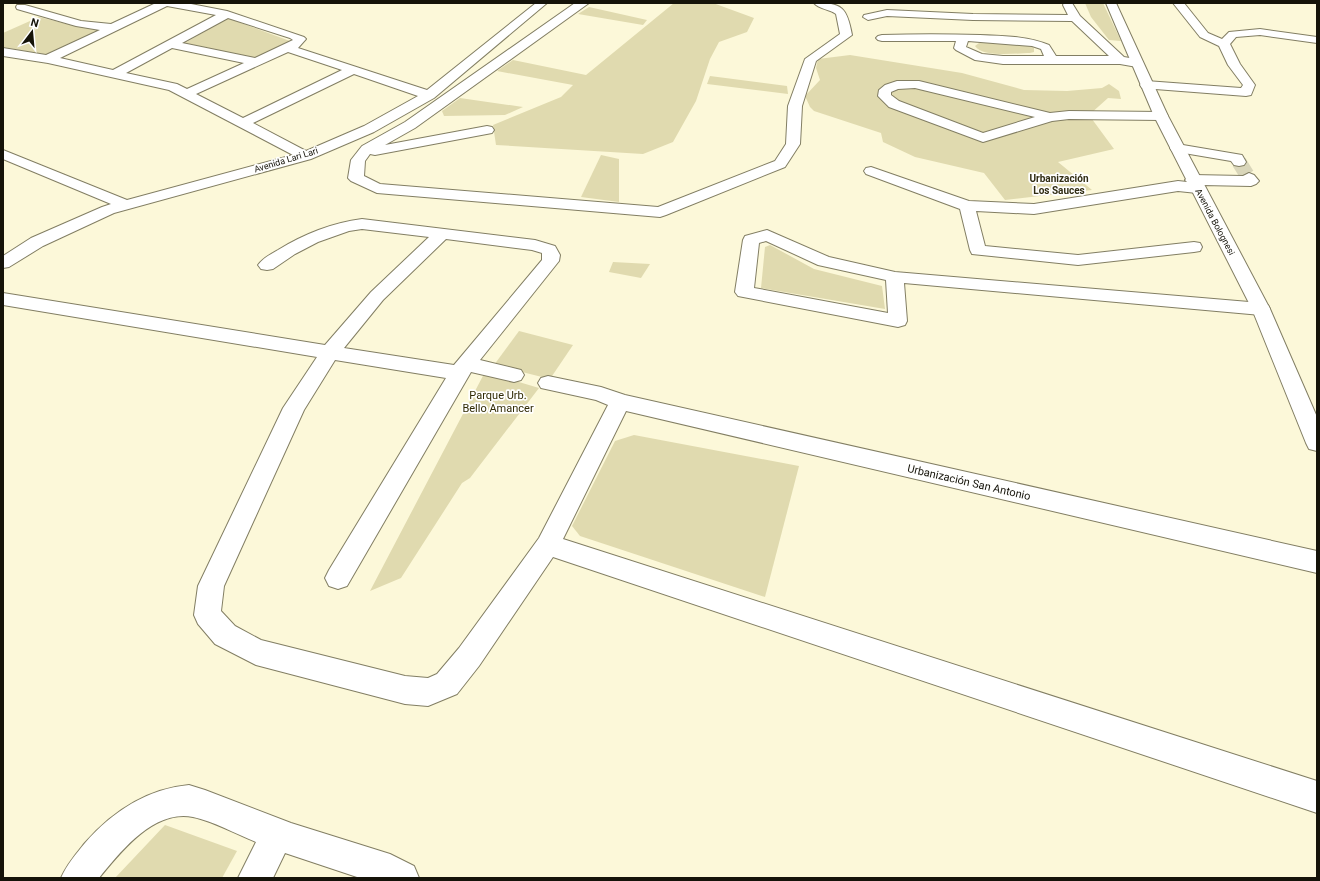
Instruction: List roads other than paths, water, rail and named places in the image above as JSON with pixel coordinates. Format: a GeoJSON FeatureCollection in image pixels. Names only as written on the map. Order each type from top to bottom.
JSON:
{"type":"FeatureCollection","features":[{"type":"Feature","properties":{"kind":"street"},"geometry":{"type":"LineString","coordinates":[[9,10],[36,3]]}},
{"type":"Feature","properties":{"kind":"street"},"geometry":{"type":"LineString","coordinates":[[48,59],[164,3]]}},
{"type":"Feature","properties":{"kind":"street"},"geometry":{"type":"LineString","coordinates":[[168,3],[227,14],[294,36],[300,40],[296,44],[186,94]]}},
{"type":"Feature","properties":{"kind":"street","name":"Avenida Lari Lari"},"geometry":{"type":"LineString","coordinates":[[3,263],[37,242],[108,210],[306,156],[369,129],[429,95],[542,3]]}},
{"type":"Feature","properties":{"kind":"street"},"geometry":{"type":"LineString","coordinates":[[584,3],[577,6],[410,125],[366,149],[358,160],[356,178],[377,188],[660,212],[780,164],[793,144],[795,106],[811,59],[846,34],[868,12]]}},
{"type":"Feature","properties":{"kind":"street"},"geometry":{"type":"LineString","coordinates":[[819,3],[836,8],[888,14],[970,13],[1075,18]]}},
{"type":"Feature","properties":{"kind":"street"},"geometry":{"type":"LineString","coordinates":[[1068,3],[1075,18],[1120,60]]}},
{"type":"Feature","properties":{"kind":"street","name":"Avenida Bolognesi"},"geometry":{"type":"LineString","coordinates":[[1111,3],[1161,116],[1260,309],[1317,443]]}},
{"type":"Feature","properties":{"kind":"street"},"geometry":{"type":"LineString","coordinates":[[1146,85],[1246,92],[1250,85],[1234,65],[1224,44],[1204,35],[1178,3]]}},
{"type":"Feature","properties":{"kind":"street"},"geometry":{"type":"LineString","coordinates":[[21,7],[80,24],[112,28]]}},
{"type":"Feature","properties":{"kind":"street"},"geometry":{"type":"LineString","coordinates":[[836,8],[843,16],[846,34]]}},
{"type":"Feature","properties":{"kind":"street"},"geometry":{"type":"LineString","coordinates":[[114,74],[227,14]]}},
{"type":"Feature","properties":{"kind":"street"},"geometry":{"type":"LineString","coordinates":[[1224,44],[1233,34],[1260,32],[1317,40]]}},
{"type":"Feature","properties":{"kind":"street"},"geometry":{"type":"LineString","coordinates":[[882,38],[1029,41],[1044,46],[1050,54],[1051,60]]}},
{"type":"Feature","properties":{"kind":"street"},"geometry":{"type":"LineString","coordinates":[[963,39],[960,48],[979,57],[1003,60],[1120,60],[1137,63]]}},
{"type":"Feature","properties":{"kind":"street"},"geometry":{"type":"LineString","coordinates":[[172,44],[257,62]]}},
{"type":"Feature","properties":{"kind":"street"},"geometry":{"type":"LineString","coordinates":[[287,48],[429,95]]}},
{"type":"Feature","properties":{"kind":"street"},"geometry":{"type":"LineString","coordinates":[[3,52],[48,59],[173,87],[306,156]]}},
{"type":"Feature","properties":{"kind":"street"},"geometry":{"type":"LineString","coordinates":[[243,123],[353,70]]}},
{"type":"Feature","properties":{"kind":"street"},"geometry":{"type":"LineString","coordinates":[[1050,117],[919,85],[902,84],[890,86],[885,90],[884,96],[894,104],[983,138],[1050,117],[1069,115],[1161,116]]}},
{"type":"Feature","properties":{"kind":"street"},"geometry":{"type":"LineString","coordinates":[[369,129],[375,134],[386,138]]}},
{"type":"Feature","properties":{"kind":"street"},"geometry":{"type":"LineString","coordinates":[[364,153],[487,130]]}},
{"type":"Feature","properties":{"kind":"street"},"geometry":{"type":"LineString","coordinates":[[1177,148],[1237,158],[1239,162]]}},
{"type":"Feature","properties":{"kind":"street"},"geometry":{"type":"LineString","coordinates":[[3,154],[126,205]]}},
{"type":"Feature","properties":{"kind":"street"},"geometry":{"type":"LineString","coordinates":[[871,172],[967,206],[1034,209],[1178,186],[1251,181],[1249,178]]}},
{"type":"Feature","properties":{"kind":"street"},"geometry":{"type":"LineString","coordinates":[[967,206],[978,250],[1078,260],[1194,247]]}},
{"type":"Feature","properties":{"kind":"street"},"geometry":{"type":"LineString","coordinates":[[267,265],[290,249],[325,233],[349,225],[374,225],[539,246],[549,250],[551,255],[550,261],[463,369],[338,578]]}},
{"type":"Feature","properties":{"kind":"street"},"geometry":{"type":"LineString","coordinates":[[442,234],[377,296],[330,352],[294,408],[211,586],[207,615],[224,635],[256,652],[405,690],[428,692],[447,684],[469,657],[548,545],[620,402]]}},
{"type":"Feature","properties":{"kind":"street"},"geometry":{"type":"LineString","coordinates":[[895,277],[898,321],[744,292],[751,240],[767,235],[824,261],[895,277],[1260,309]]}},
{"type":"Feature","properties":{"kind":"street"},"geometry":{"type":"LineString","coordinates":[[3,299],[330,352],[514,374]]}},
{"type":"Feature","properties":{"kind":"street","name":"Urbanización San Antonio"},"geometry":{"type":"LineString","coordinates":[[548,383],[601,394],[620,402],[1317,562]]}},
{"type":"Feature","properties":{"kind":"street"},"geometry":{"type":"LineString","coordinates":[[548,545],[1317,797]]}},
{"type":"Feature","properties":{"kind":"street"},"geometry":{"type":"LineString","coordinates":[[78,878],[103,846],[125,826],[145,813],[167,804],[189,801],[207,806],[278,834],[390,871],[402,878]]}},
{"type":"Feature","properties":{"kind":"street"},"geometry":{"type":"LineString","coordinates":[[255,878],[278,834]]}},
{"type":"Feature","properties":{"kind":"tunnel"},"geometry":{"type":"LineString","coordinates":[[1239,162],[1249,178]]}},
{"type":"Feature","properties":{"kind":"district","name":"Urbanización Los Sauces"},"geometry":{"type":"Point","coordinates":[1059,184]}},
{"type":"Feature","properties":{"kind":"park label","name":"Parque Urb. Bello Amancer"},"geometry":{"type":"Point","coordinates":[498,401]}}]}
